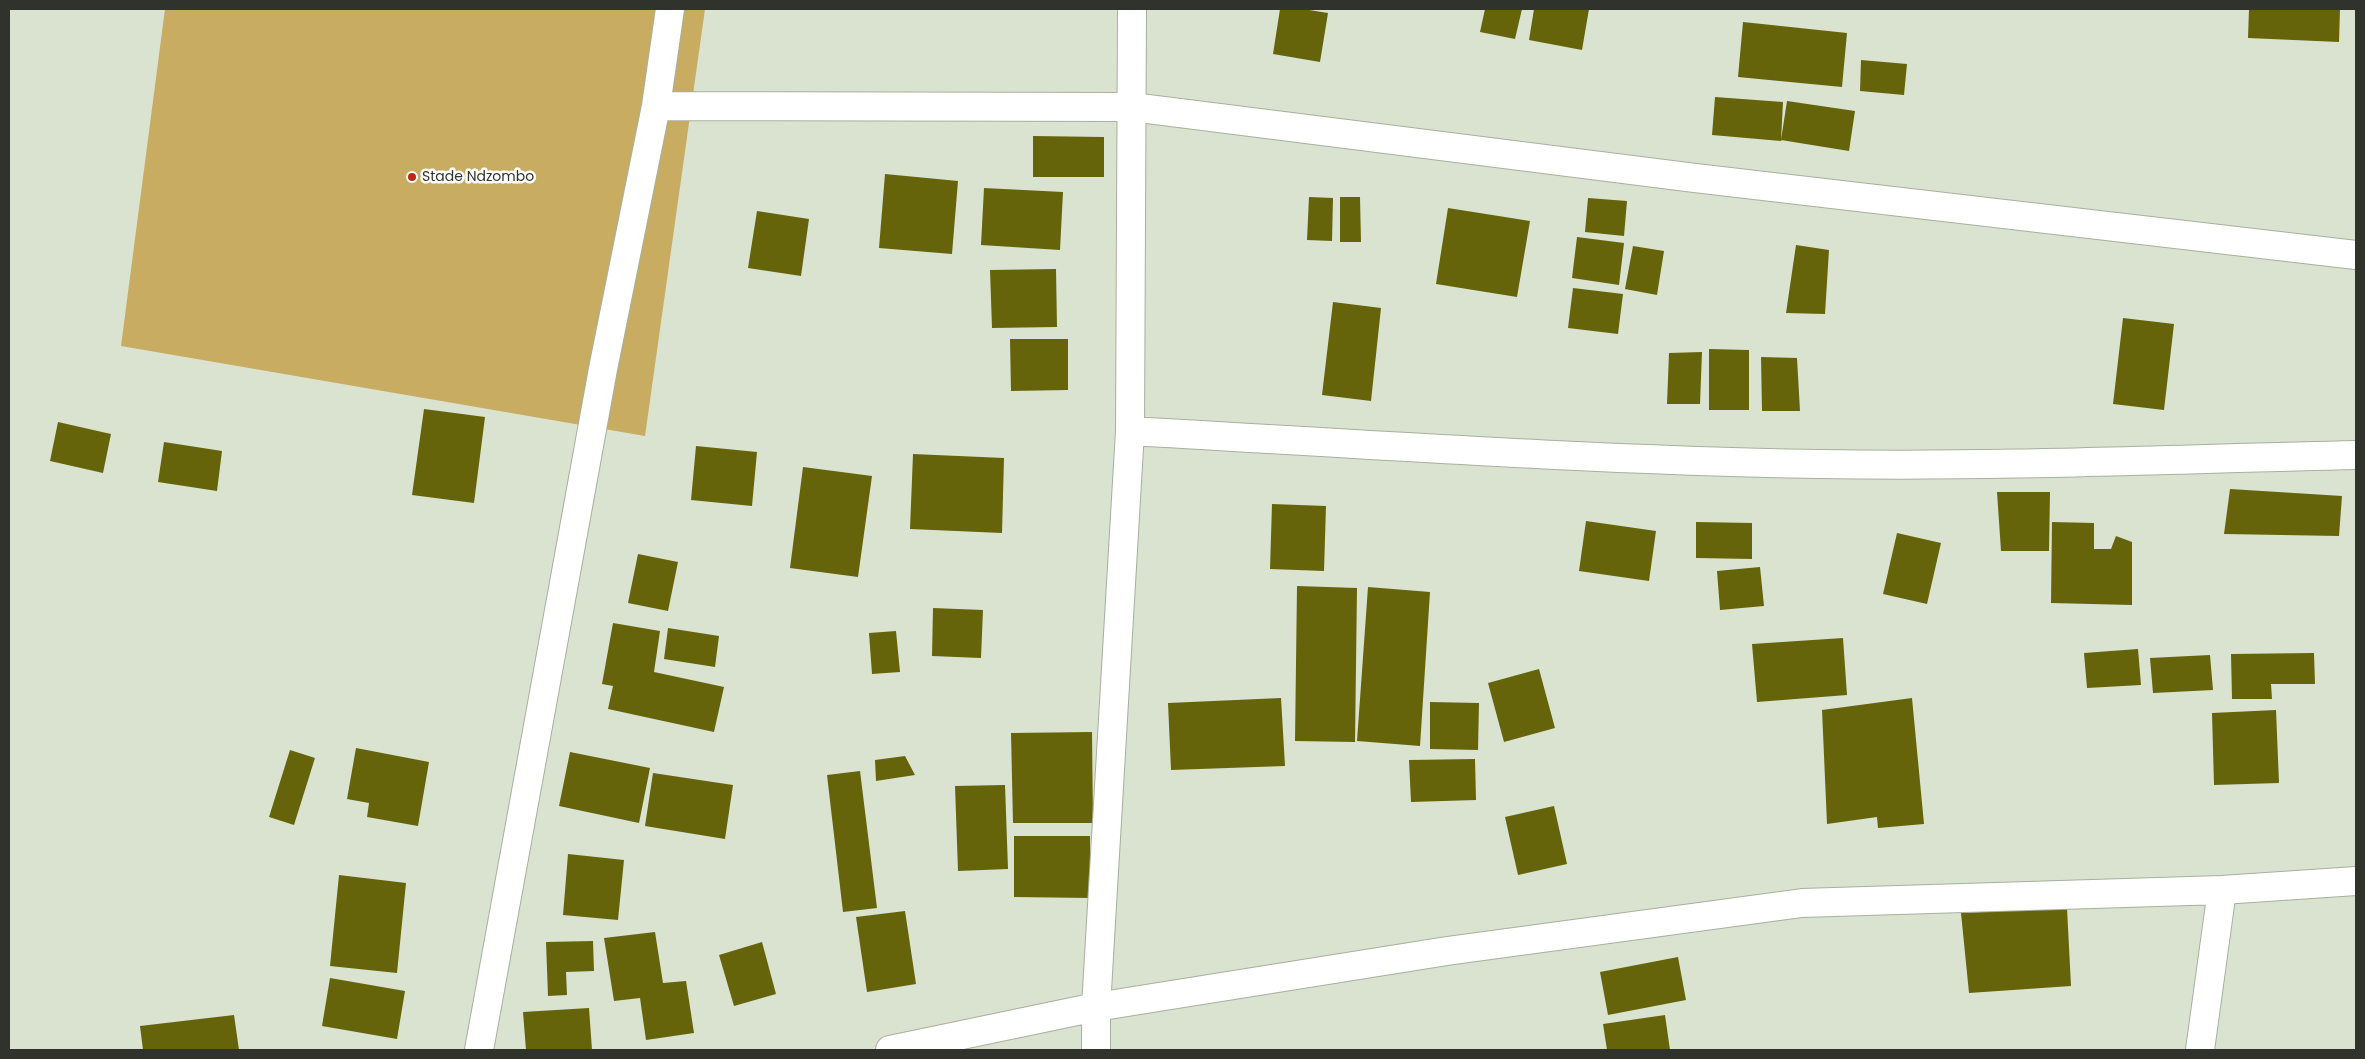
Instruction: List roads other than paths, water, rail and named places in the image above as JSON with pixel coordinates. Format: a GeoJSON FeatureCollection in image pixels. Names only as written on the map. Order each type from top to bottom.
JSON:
{"type":"FeatureCollection","features":[{"type":"Feature","properties":{"kind":"street"},"geometry":{"type":"LineString","coordinates":[[479,1050],[603,369],[656,106],[670,9]]}},
{"type":"Feature","properties":{"kind":"street"},"geometry":{"type":"LineString","coordinates":[[1096,1050],[1096,1007],[1130,431],[1132,9]]}},
{"type":"Feature","properties":{"kind":"street"},"geometry":{"type":"LineString","coordinates":[[656,106],[1132,107],[1695,178],[2356,255]]}},
{"type":"Feature","properties":{"kind":"street"},"geometry":{"type":"LineString","coordinates":[[1130,431],[1619,458],[1822,464],[2041,462],[2356,455]]}},
{"type":"Feature","properties":{"kind":"street"},"geometry":{"type":"LineString","coordinates":[[890,1050],[1096,1007],[1446,951],[1802,902],[2222,890],[2356,881]]}},
{"type":"Feature","properties":{"kind":"street"},"geometry":{"type":"LineString","coordinates":[[2200,1050],[2222,890]]}},
{"type":"Feature","properties":{"kind":"place","name":"Stade Ndzombo"},"geometry":{"type":"Point","coordinates":[412,177]}}]}
